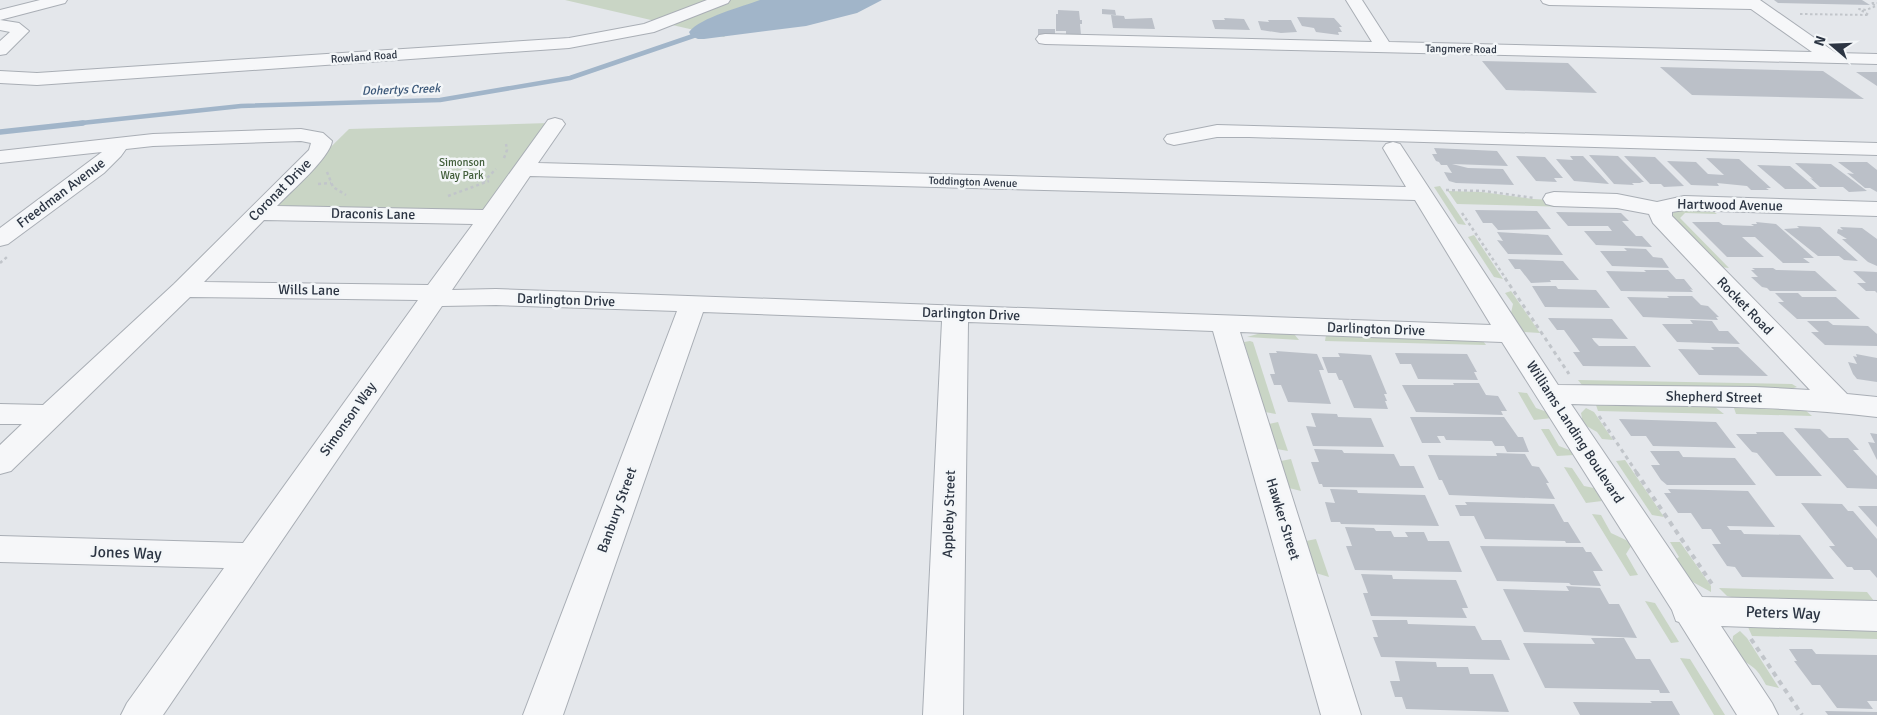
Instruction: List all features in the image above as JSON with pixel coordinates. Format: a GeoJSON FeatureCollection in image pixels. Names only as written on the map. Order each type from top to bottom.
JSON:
{"type":"FeatureCollection","features":[{"type":"Feature","properties":{"kind":"street"},"geometry":{"type":"LineString","coordinates":[[0,15],[59,0]]}},
{"type":"Feature","properties":{"kind":"street"},"geometry":{"type":"LineString","coordinates":[[0,50],[64,0]]}},
{"type":"Feature","properties":{"kind":"street","name":"Rowland Road"},"geometry":{"type":"LineString","coordinates":[[0,77],[37,79],[569,43],[648,28],[722,0]]}},
{"type":"Feature","properties":{"kind":"street"},"geometry":{"type":"LineString","coordinates":[[1354,0],[1384,47]]}},
{"type":"Feature","properties":{"kind":"street"},"geometry":{"type":"LineString","coordinates":[[1549,0],[1752,2],[1832,58]]}},
{"type":"Feature","properties":{"kind":"street"},"geometry":{"type":"LineString","coordinates":[[0,25],[13,27],[21,32]]}},
{"type":"Feature","properties":{"kind":"street","name":"Tangmere Road"},"geometry":{"type":"LineString","coordinates":[[1044,39],[1877,59]]}},
{"type":"Feature","properties":{"kind":"street","name":"Simonson Way"},"geometry":{"type":"LineString","coordinates":[[141,715],[555,124]]}},
{"type":"Feature","properties":{"kind":"street"},"geometry":{"type":"LineString","coordinates":[[1174,139],[1217,131],[1249,131],[1877,149]]}},
{"type":"Feature","properties":{"kind":"street","name":"Coronat Drive"},"geometry":{"type":"LineString","coordinates":[[0,157],[165,139],[294,135],[316,137],[322,141],[321,147],[316,154],[182,289],[0,463]]}},
{"type":"Feature","properties":{"kind":"street","name":"Freedman Avenue"},"geometry":{"type":"LineString","coordinates":[[0,239],[102,163],[114,152],[119,144]]}},
{"type":"Feature","properties":{"kind":"street","name":"Williams Landing Boulevard"},"geometry":{"type":"LineString","coordinates":[[1393,148],[1438,190],[1510,334],[1630,515],[1689,611],[1758,715]]}},
{"type":"Feature","properties":{"kind":"street","name":"Toddington Avenue"},"geometry":{"type":"LineString","coordinates":[[521,175],[1438,190]]}},
{"type":"Feature","properties":{"kind":"street","name":"Hartwood Avenue"},"geometry":{"type":"LineString","coordinates":[[1554,199],[1617,201],[1660,209],[1668,205],[1684,203],[1876,210]]}},
{"type":"Feature","properties":{"kind":"street","name":"Rocket Road"},"geometry":{"type":"LineString","coordinates":[[1660,209],[1661,218],[1837,401]]}},
{"type":"Feature","properties":{"kind":"street","name":"Draconis Lane"},"geometry":{"type":"LineString","coordinates":[[257,213],[489,217]]}},
{"type":"Feature","properties":{"kind":"street","name":"Wills Lane"},"geometry":{"type":"LineString","coordinates":[[182,289],[434,295]]}},
{"type":"Feature","properties":{"kind":"street","name":"Darlington Drive"},"geometry":{"type":"LineString","coordinates":[[434,295],[1510,334]]}},
{"type":"Feature","properties":{"kind":"street","name":"Banbury Street"},"geometry":{"type":"LineString","coordinates":[[542,715],[693,304]]}},
{"type":"Feature","properties":{"kind":"street","name":"Appleby Street"},"geometry":{"type":"LineString","coordinates":[[943,715],[955,314]]}},
{"type":"Feature","properties":{"kind":"street","name":"Hawker Street"},"geometry":{"type":"LineString","coordinates":[[1224,324],[1341,715]]}},
{"type":"Feature","properties":{"kind":"street","name":"Shepherd Street"},"geometry":{"type":"LineString","coordinates":[[1550,394],[1786,398],[1837,401],[1877,407]]}},
{"type":"Feature","properties":{"kind":"street"},"geometry":{"type":"LineString","coordinates":[[0,414],[50,414]]}},
{"type":"Feature","properties":{"kind":"street","name":"Jones Way"},"geometry":{"type":"LineString","coordinates":[[0,549],[252,556]]}},
{"type":"Feature","properties":{"kind":"street","name":"Peters Way"},"geometry":{"type":"LineString","coordinates":[[1689,611],[1877,616]]}},
{"type":"Feature","properties":{"kind":"path"},"geometry":{"type":"LineString","coordinates":[[1796,14],[1869,15],[1859,9],[1876,6],[1871,2],[1877,3]]}},
{"type":"Feature","properties":{"kind":"path"},"geometry":{"type":"LineString","coordinates":[[482,183],[501,162],[507,150],[506,144]]}},
{"type":"Feature","properties":{"kind":"path"},"geometry":{"type":"LineString","coordinates":[[327,171],[331,183],[340,192],[349,196]]}},
{"type":"Feature","properties":{"kind":"path"},"geometry":{"type":"LineString","coordinates":[[442,198],[482,183],[521,175]]}},
{"type":"Feature","properties":{"kind":"path"},"geometry":{"type":"LineString","coordinates":[[318,184],[331,183]]}},
{"type":"Feature","properties":{"kind":"path"},"geometry":{"type":"LineString","coordinates":[[1438,190],[1452,198]]}},
{"type":"Feature","properties":{"kind":"path"},"geometry":{"type":"LineString","coordinates":[[1438,190],[1484,191],[1554,199]]}},
{"type":"Feature","properties":{"kind":"path"},"geometry":{"type":"LineString","coordinates":[[1457,206],[1802,715]]}},
{"type":"Feature","properties":{"kind":"green space"},"geometry":{"type":"Polygon","coordinates":[[[565,0],[766,0],[724,37],[565,0]]]}},
{"type":"Feature","properties":{"kind":"green space","name":"Simonson Way Park"},"geometry":{"type":"Polygon","coordinates":[[[549,123],[487,208],[476,212],[277,207],[275,202],[349,129],[549,123]]]}},
{"type":"Feature","properties":{"kind":"green space"},"geometry":{"type":"Polygon","coordinates":[[[1440,186],[1466,225],[1458,224],[1434,187],[1440,186]]]}},
{"type":"Feature","properties":{"kind":"green space"},"geometry":{"type":"Polygon","coordinates":[[[1448,191],[1482,192],[1554,200],[1569,207],[1457,204],[1448,191]]]}},
{"type":"Feature","properties":{"kind":"green space"},"geometry":{"type":"Polygon","coordinates":[[[1710,209],[1717,214],[1685,213],[1680,218],[1729,268],[1720,267],[1673,218],[1673,213],[1678,210],[1710,209]]]}},
{"type":"Feature","properties":{"kind":"green space"},"geometry":{"type":"Polygon","coordinates":[[[1474,235],[1503,279],[1494,277],[1468,237],[1474,235]]]}},
{"type":"Feature","properties":{"kind":"green space"},"geometry":{"type":"Polygon","coordinates":[[[1511,291],[1540,333],[1524,332],[1511,313],[1513,304],[1505,293],[1511,291]]]}},
{"type":"Feature","properties":{"kind":"green space"},"geometry":{"type":"Polygon","coordinates":[[[1261,333],[1294,334],[1299,340],[1247,337],[1261,333]]]}},
{"type":"Feature","properties":{"kind":"green space"},"geometry":{"type":"Polygon","coordinates":[[[1326,335],[1483,341],[1486,345],[1325,341],[1326,335]]]}},
{"type":"Feature","properties":{"kind":"green space"},"geometry":{"type":"Polygon","coordinates":[[[1244,342],[1253,342],[1276,414],[1265,412],[1244,342]]]}},
{"type":"Feature","properties":{"kind":"green space"},"geometry":{"type":"Polygon","coordinates":[[[1578,380],[1792,384],[1797,387],[1787,390],[1582,385],[1578,380]]]}},
{"type":"Feature","properties":{"kind":"green space"},"geometry":{"type":"Polygon","coordinates":[[[1518,392],[1527,393],[1536,408],[1547,412],[1552,418],[1534,420],[1518,392]]]}},
{"type":"Feature","properties":{"kind":"green space"},"geometry":{"type":"Polygon","coordinates":[[[1596,405],[1715,407],[1724,414],[1598,411],[1596,405]]]}},
{"type":"Feature","properties":{"kind":"green space"},"geometry":{"type":"Polygon","coordinates":[[[1586,408],[1594,412],[1613,440],[1602,439],[1597,432],[1583,424],[1581,413],[1586,408]]]}},
{"type":"Feature","properties":{"kind":"green space"},"geometry":{"type":"Polygon","coordinates":[[[1734,408],[1804,409],[1812,416],[1736,414],[1734,408]]]}},
{"type":"Feature","properties":{"kind":"green space"},"geometry":{"type":"Polygon","coordinates":[[[1278,422],[1288,451],[1277,449],[1269,424],[1278,422]]]}},
{"type":"Feature","properties":{"kind":"green space"},"geometry":{"type":"Polygon","coordinates":[[[1541,429],[1549,429],[1559,446],[1572,451],[1574,455],[1557,456],[1541,429]]]}},
{"type":"Feature","properties":{"kind":"green space"},"geometry":{"type":"Polygon","coordinates":[[[1291,459],[1301,491],[1289,488],[1281,461],[1291,459]]]}},
{"type":"Feature","properties":{"kind":"green space"},"geometry":{"type":"Polygon","coordinates":[[[1625,460],[1664,517],[1652,515],[1616,461],[1625,460]]]}},
{"type":"Feature","properties":{"kind":"green space"},"geometry":{"type":"Polygon","coordinates":[[[1564,467],[1572,468],[1584,486],[1594,488],[1602,501],[1586,503],[1564,467]]]}},
{"type":"Feature","properties":{"kind":"green space"},"geometry":{"type":"Polygon","coordinates":[[[1592,514],[1601,515],[1611,533],[1628,541],[1631,546],[1626,554],[1638,575],[1630,576],[1592,514]]]}},
{"type":"Feature","properties":{"kind":"green space"},"geometry":{"type":"Polygon","coordinates":[[[1316,539],[1329,577],[1316,573],[1306,541],[1316,539]]]}},
{"type":"Feature","properties":{"kind":"green space"},"geometry":{"type":"Polygon","coordinates":[[[1670,542],[1680,542],[1711,586],[1711,592],[1691,581],[1675,560],[1679,557],[1670,542]]]}},
{"type":"Feature","properties":{"kind":"green space"},"geometry":{"type":"Polygon","coordinates":[[[1719,588],[1867,592],[1874,601],[1736,598],[1727,596],[1719,588]]]}},
{"type":"Feature","properties":{"kind":"green space"},"geometry":{"type":"Polygon","coordinates":[[[1645,601],[1655,603],[1679,642],[1671,643],[1645,601]]]}},
{"type":"Feature","properties":{"kind":"green space"},"geometry":{"type":"Polygon","coordinates":[[[1748,627],[1877,630],[1877,639],[1752,636],[1748,627]]]}},
{"type":"Feature","properties":{"kind":"green space"},"geometry":{"type":"Polygon","coordinates":[[[1740,631],[1747,638],[1779,688],[1766,685],[1756,670],[1735,654],[1732,644],[1733,636],[1740,631]]]}},
{"type":"Feature","properties":{"kind":"green space"},"geometry":{"type":"Polygon","coordinates":[[[1680,658],[1690,659],[1725,715],[1714,715],[1680,658]]]}},
{"type":"Feature","properties":{"kind":"water"},"geometry":{"type":"Polygon","coordinates":[[[760,0],[882,0],[857,13],[806,26],[704,39],[691,36],[689,32],[712,17],[760,0]]]}},
{"type":"Feature","properties":{"kind":"building"},"geometry":{"type":"Polygon","coordinates":[[[1774,0],[1862,0],[1870,5],[1778,3],[1774,0]]]}},
{"type":"Feature","properties":{"kind":"building"},"geometry":{"type":"Polygon","coordinates":[[[1102,9],[1115,10],[1116,15],[1102,14],[1102,9]]]}},
{"type":"Feature","properties":{"kind":"building"},"geometry":{"type":"Polygon","coordinates":[[[1058,10],[1079,11],[1080,20],[1082,20],[1082,24],[1080,24],[1081,35],[1066,35],[1066,31],[1056,31],[1056,14],[1058,14],[1058,10]]]}},
{"type":"Feature","properties":{"kind":"building"},"geometry":{"type":"Polygon","coordinates":[[[1111,15],[1124,16],[1125,19],[1152,18],[1155,29],[1113,28],[1111,15]]]}},
{"type":"Feature","properties":{"kind":"building"},"geometry":{"type":"Polygon","coordinates":[[[1297,17],[1334,18],[1342,27],[1339,27],[1342,32],[1338,32],[1339,35],[1316,32],[1314,28],[1302,26],[1297,17]]]}},
{"type":"Feature","properties":{"kind":"building"},"geometry":{"type":"Polygon","coordinates":[[[1224,18],[1244,19],[1250,30],[1215,29],[1212,20],[1225,20],[1224,18]]]}},
{"type":"Feature","properties":{"kind":"building"},"geometry":{"type":"Polygon","coordinates":[[[1268,20],[1291,20],[1297,32],[1281,33],[1261,30],[1258,21],[1269,22],[1268,20]]]}},
{"type":"Feature","properties":{"kind":"building"},"geometry":{"type":"Polygon","coordinates":[[[1038,29],[1055,29],[1055,37],[1038,36],[1038,29]]]}},
{"type":"Feature","properties":{"kind":"building"},"geometry":{"type":"Polygon","coordinates":[[[1482,61],[1568,63],[1597,93],[1506,90],[1482,61]]]}},
{"type":"Feature","properties":{"kind":"building"},"geometry":{"type":"Polygon","coordinates":[[[1660,67],[1823,71],[1864,99],[1692,95],[1660,67]]]}},
{"type":"Feature","properties":{"kind":"building"},"geometry":{"type":"Polygon","coordinates":[[[1856,72],[1877,72],[1877,86],[1856,72]]]}},
{"type":"Feature","properties":{"kind":"building"},"geometry":{"type":"Polygon","coordinates":[[[1434,148],[1497,151],[1508,166],[1452,164],[1468,168],[1503,169],[1514,185],[1456,183],[1449,181],[1444,172],[1452,173],[1447,165],[1441,165],[1436,161],[1432,154],[1437,154],[1434,148]]]}},
{"type":"Feature","properties":{"kind":"building"},"geometry":{"type":"Polygon","coordinates":[[[1589,155],[1618,156],[1644,182],[1632,183],[1634,185],[1614,184],[1589,155]]]}},
{"type":"Feature","properties":{"kind":"building"},"geometry":{"type":"Polygon","coordinates":[[[1516,156],[1545,157],[1563,178],[1554,178],[1557,182],[1536,181],[1516,156]]]}},
{"type":"Feature","properties":{"kind":"building"},"geometry":{"type":"Polygon","coordinates":[[[1570,156],[1583,156],[1609,184],[1574,181],[1556,159],[1573,160],[1570,156]]]}},
{"type":"Feature","properties":{"kind":"building"},"geometry":{"type":"Polygon","coordinates":[[[1624,156],[1655,157],[1684,186],[1664,187],[1661,184],[1650,184],[1624,156]]]}},
{"type":"Feature","properties":{"kind":"building"},"geometry":{"type":"Polygon","coordinates":[[[1706,158],[1739,159],[1771,188],[1766,188],[1769,190],[1751,190],[1747,186],[1717,183],[1719,186],[1691,185],[1667,161],[1696,162],[1708,174],[1724,175],[1706,158]]]}},
{"type":"Feature","properties":{"kind":"building"},"geometry":{"type":"Polygon","coordinates":[[[1838,162],[1867,162],[1877,170],[1877,192],[1870,188],[1865,188],[1847,173],[1854,174],[1838,162]]]}},
{"type":"Feature","properties":{"kind":"building"},"geometry":{"type":"Polygon","coordinates":[[[1795,163],[1831,164],[1867,191],[1849,192],[1843,187],[1820,187],[1795,163]]]}},
{"type":"Feature","properties":{"kind":"building"},"geometry":{"type":"Polygon","coordinates":[[[1757,165],[1790,166],[1817,189],[1785,189],[1757,165]]]}},
{"type":"Feature","properties":{"kind":"building"},"geometry":{"type":"Polygon","coordinates":[[[1475,210],[1537,211],[1551,229],[1498,230],[1492,223],[1483,223],[1475,210]]]}},
{"type":"Feature","properties":{"kind":"building"},"geometry":{"type":"Polygon","coordinates":[[[1556,212],[1621,213],[1629,221],[1622,221],[1636,236],[1642,236],[1652,247],[1596,245],[1584,231],[1612,231],[1608,226],[1568,226],[1556,212]]]}},
{"type":"Feature","properties":{"kind":"building"},"geometry":{"type":"Polygon","coordinates":[[[1692,222],[1719,222],[1723,225],[1754,226],[1751,224],[1757,224],[1756,222],[1776,224],[1814,258],[1803,258],[1810,263],[1783,263],[1755,237],[1742,237],[1764,257],[1727,257],[1692,222]]]}},
{"type":"Feature","properties":{"kind":"building"},"geometry":{"type":"Polygon","coordinates":[[[1797,226],[1820,227],[1858,261],[1844,260],[1839,256],[1818,256],[1784,229],[1799,228],[1797,226]]]}},
{"type":"Feature","properties":{"kind":"building"},"geometry":{"type":"Polygon","coordinates":[[[1840,227],[1862,228],[1877,239],[1877,266],[1868,262],[1842,239],[1847,239],[1837,233],[1838,229],[1843,230],[1840,227]]]}},
{"type":"Feature","properties":{"kind":"building"},"geometry":{"type":"Polygon","coordinates":[[[1497,232],[1548,235],[1563,255],[1508,254],[1497,240],[1503,241],[1497,232]]]}},
{"type":"Feature","properties":{"kind":"building"},"geometry":{"type":"Polygon","coordinates":[[[1624,248],[1646,249],[1653,257],[1662,258],[1669,268],[1612,266],[1600,251],[1627,251],[1624,248]]]}},
{"type":"Feature","properties":{"kind":"building"},"geometry":{"type":"Polygon","coordinates":[[[1508,259],[1563,261],[1579,280],[1550,280],[1551,282],[1531,283],[1520,269],[1515,269],[1508,259]]]}},
{"type":"Feature","properties":{"kind":"building"},"geometry":{"type":"Polygon","coordinates":[[[1752,268],[1815,271],[1837,291],[1770,291],[1762,287],[1751,277],[1758,277],[1751,270],[1755,270],[1752,268]]]}},
{"type":"Feature","properties":{"kind":"building"},"geometry":{"type":"Polygon","coordinates":[[[1644,270],[1668,270],[1676,279],[1684,279],[1693,292],[1621,291],[1606,271],[1646,272],[1644,270]]]}},
{"type":"Feature","properties":{"kind":"building"},"geometry":{"type":"Polygon","coordinates":[[[1853,271],[1877,272],[1877,293],[1875,291],[1866,291],[1857,283],[1866,283],[1853,271]]]}},
{"type":"Feature","properties":{"kind":"building"},"geometry":{"type":"Polygon","coordinates":[[[1532,286],[1596,290],[1610,308],[1545,307],[1532,286]]]}},
{"type":"Feature","properties":{"kind":"building"},"geometry":{"type":"Polygon","coordinates":[[[1775,293],[1798,293],[1802,297],[1836,297],[1860,319],[1797,319],[1778,302],[1784,302],[1775,293]]]}},
{"type":"Feature","properties":{"kind":"building"},"geometry":{"type":"Polygon","coordinates":[[[1667,296],[1692,296],[1701,305],[1708,306],[1719,317],[1716,317],[1718,320],[1643,317],[1627,297],[1669,298],[1667,296]]]}},
{"type":"Feature","properties":{"kind":"building"},"geometry":{"type":"Polygon","coordinates":[[[1548,318],[1612,319],[1628,339],[1592,338],[1594,341],[1599,346],[1635,346],[1651,367],[1583,366],[1573,352],[1580,352],[1564,330],[1557,330],[1548,318]]]}},
{"type":"Feature","properties":{"kind":"building"},"geometry":{"type":"Polygon","coordinates":[[[1690,320],[1712,321],[1719,331],[1728,331],[1740,344],[1677,342],[1662,324],[1693,324],[1690,320]]]}},
{"type":"Feature","properties":{"kind":"building"},"geometry":{"type":"Polygon","coordinates":[[[1807,321],[1828,321],[1833,325],[1868,326],[1877,334],[1877,346],[1825,345],[1811,332],[1819,332],[1807,321]]]}},
{"type":"Feature","properties":{"kind":"building"},"geometry":{"type":"Polygon","coordinates":[[[1711,347],[1738,347],[1768,376],[1699,375],[1678,349],[1714,350],[1711,347]]]}},
{"type":"Feature","properties":{"kind":"building"},"geometry":{"type":"Polygon","coordinates":[[[1276,351],[1317,354],[1324,370],[1319,370],[1331,404],[1288,402],[1281,385],[1274,385],[1270,374],[1275,374],[1269,353],[1277,353],[1276,351]]]}},
{"type":"Feature","properties":{"kind":"building"},"geometry":{"type":"Polygon","coordinates":[[[1338,353],[1371,355],[1387,394],[1384,394],[1388,409],[1354,408],[1342,380],[1339,380],[1336,373],[1328,373],[1322,357],[1340,357],[1338,353]]]}},
{"type":"Feature","properties":{"kind":"building"},"geometry":{"type":"Polygon","coordinates":[[[1395,353],[1467,354],[1477,372],[1474,372],[1478,380],[1418,379],[1411,364],[1400,364],[1395,353]]]}},
{"type":"Feature","properties":{"kind":"building"},"geometry":{"type":"Polygon","coordinates":[[[1856,354],[1877,358],[1877,382],[1857,379],[1853,374],[1848,362],[1857,364],[1853,356],[1857,357],[1856,354]]]}},
{"type":"Feature","properties":{"kind":"building"},"geometry":{"type":"Polygon","coordinates":[[[1453,383],[1479,383],[1486,395],[1498,396],[1507,411],[1501,411],[1503,415],[1416,412],[1402,385],[1454,385],[1453,383]]]}},
{"type":"Feature","properties":{"kind":"building"},"geometry":{"type":"Polygon","coordinates":[[[1311,413],[1337,414],[1338,417],[1371,418],[1384,447],[1313,446],[1306,426],[1316,427],[1311,413]]]}},
{"type":"Feature","properties":{"kind":"building"},"geometry":{"type":"Polygon","coordinates":[[[1410,417],[1504,417],[1518,437],[1523,437],[1529,452],[1507,452],[1504,446],[1495,446],[1492,441],[1446,440],[1444,436],[1437,436],[1441,443],[1422,443],[1410,417]]]}},
{"type":"Feature","properties":{"kind":"building"},"geometry":{"type":"Polygon","coordinates":[[[1619,419],[1716,422],[1736,448],[1653,446],[1646,436],[1631,436],[1619,419]]]}},
{"type":"Feature","properties":{"kind":"building"},"geometry":{"type":"Polygon","coordinates":[[[1794,428],[1820,429],[1829,438],[1848,438],[1859,450],[1853,450],[1877,476],[1877,489],[1847,488],[1794,428]]]}},
{"type":"Feature","properties":{"kind":"building"},"geometry":{"type":"Polygon","coordinates":[[[1756,432],[1783,432],[1822,476],[1776,476],[1757,453],[1752,452],[1736,434],[1757,434],[1756,432]]]}},
{"type":"Feature","properties":{"kind":"building"},"geometry":{"type":"Polygon","coordinates":[[[1870,433],[1877,434],[1877,460],[1868,442],[1875,443],[1870,433]]]}},
{"type":"Feature","properties":{"kind":"building"},"geometry":{"type":"Polygon","coordinates":[[[1314,449],[1342,450],[1344,453],[1394,454],[1400,466],[1414,466],[1424,488],[1323,487],[1322,484],[1319,484],[1311,462],[1319,462],[1314,449]]]}},
{"type":"Feature","properties":{"kind":"building"},"geometry":{"type":"Polygon","coordinates":[[[1650,451],[1679,451],[1683,457],[1735,458],[1756,485],[1667,485],[1661,480],[1651,465],[1660,465],[1650,451]]]}},
{"type":"Feature","properties":{"kind":"building"},"geometry":{"type":"Polygon","coordinates":[[[1496,453],[1525,454],[1532,466],[1539,467],[1549,483],[1546,483],[1555,499],[1449,495],[1442,480],[1439,480],[1428,455],[1497,456],[1496,453]]]}},
{"type":"Feature","properties":{"kind":"building"},"geometry":{"type":"Polygon","coordinates":[[[1330,489],[1357,490],[1358,493],[1425,495],[1439,526],[1341,524],[1340,522],[1331,522],[1325,502],[1335,503],[1330,489]]]}},
{"type":"Feature","properties":{"kind":"building"},"geometry":{"type":"Polygon","coordinates":[[[1668,489],[1748,491],[1775,527],[1727,526],[1730,530],[1741,530],[1744,534],[1800,535],[1834,579],[1742,577],[1735,567],[1727,566],[1712,544],[1721,544],[1711,529],[1702,529],[1691,513],[1678,513],[1664,493],[1671,493],[1668,489]]]}},
{"type":"Feature","properties":{"kind":"building"},"geometry":{"type":"Polygon","coordinates":[[[1465,502],[1554,504],[1564,522],[1568,522],[1581,543],[1485,539],[1474,516],[1460,516],[1455,505],[1467,505],[1465,502]]]}},
{"type":"Feature","properties":{"kind":"building"},"geometry":{"type":"Polygon","coordinates":[[[1801,503],[1842,504],[1848,511],[1853,511],[1877,539],[1877,578],[1870,570],[1854,570],[1852,567],[1847,567],[1829,546],[1835,546],[1801,503]]]}},
{"type":"Feature","properties":{"kind":"building"},"geometry":{"type":"Polygon","coordinates":[[[1858,506],[1877,506],[1877,527],[1858,506]]]}},
{"type":"Feature","properties":{"kind":"building"},"geometry":{"type":"Polygon","coordinates":[[[1345,527],[1374,528],[1376,531],[1391,531],[1394,537],[1408,537],[1405,532],[1424,532],[1428,541],[1449,541],[1462,572],[1355,570],[1346,546],[1352,546],[1345,527]]]}},
{"type":"Feature","properties":{"kind":"building"},"geometry":{"type":"Polygon","coordinates":[[[1480,546],[1583,547],[1586,552],[1591,552],[1603,571],[1593,571],[1601,586],[1497,581],[1480,546]]]}},
{"type":"Feature","properties":{"kind":"building"},"geometry":{"type":"Polygon","coordinates":[[[1361,574],[1392,575],[1393,579],[1456,580],[1468,608],[1462,608],[1467,618],[1371,616],[1363,593],[1368,593],[1361,574]]]}},
{"type":"Feature","properties":{"kind":"building"},"geometry":{"type":"Polygon","coordinates":[[[1566,586],[1600,588],[1609,604],[1619,604],[1637,638],[1524,632],[1503,589],[1569,591],[1566,586]]]}},
{"type":"Feature","properties":{"kind":"building"},"geometry":{"type":"Polygon","coordinates":[[[1372,620],[1407,620],[1408,624],[1475,626],[1482,640],[1501,640],[1510,660],[1381,657],[1373,637],[1378,637],[1372,620]]]}},
{"type":"Feature","properties":{"kind":"building"},"geometry":{"type":"Polygon","coordinates":[[[1591,638],[1624,638],[1636,659],[1650,659],[1670,693],[1660,693],[1659,690],[1545,688],[1523,643],[1595,644],[1591,638]]]}},
{"type":"Feature","properties":{"kind":"building"},"geometry":{"type":"Polygon","coordinates":[[[1789,649],[1812,649],[1816,654],[1877,655],[1877,701],[1867,701],[1873,709],[1837,708],[1820,685],[1812,685],[1794,661],[1797,661],[1789,649]]]}},
{"type":"Feature","properties":{"kind":"building"},"geometry":{"type":"Polygon","coordinates":[[[1395,661],[1436,662],[1437,667],[1468,667],[1470,674],[1493,674],[1509,712],[1406,709],[1402,697],[1395,697],[1390,681],[1400,681],[1395,661]]]}},
{"type":"Feature","properties":{"kind":"building"},"geometry":{"type":"Polygon","coordinates":[[[1650,701],[1672,701],[1680,715],[1580,715],[1573,702],[1652,703],[1650,701]]]}},
{"type":"Feature","properties":{"kind":"building"},"geometry":{"type":"Polygon","coordinates":[[[1825,711],[1877,712],[1877,715],[1828,715],[1825,711]]]}},
{"type":"Feature","properties":{"kind":"waterway","name":"Dohertys Creek"},"geometry":{"type":"LineString","coordinates":[[72,124],[241,106],[440,100],[570,78],[699,34]]}},
{"type":"Feature","properties":{"kind":"waterway","name":"Dohertys Creek"},"geometry":{"type":"LineString","coordinates":[[0,132],[83,123]]}}]}
